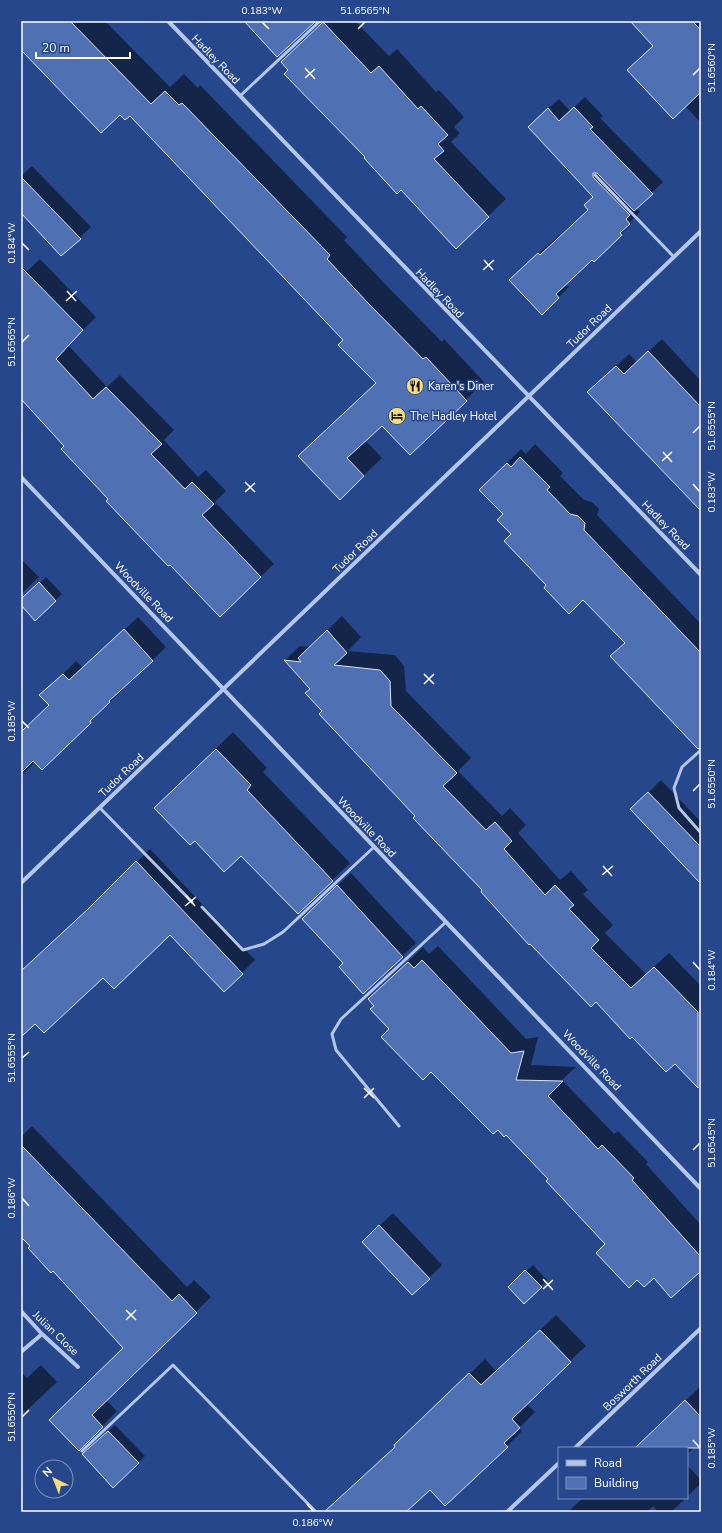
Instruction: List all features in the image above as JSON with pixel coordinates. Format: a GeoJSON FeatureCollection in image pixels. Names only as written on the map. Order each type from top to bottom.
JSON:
{"type":"FeatureCollection","features":[{"type":"Feature","properties":{"kind":"street","name":"Hadley Road"},"geometry":{"type":"LineString","coordinates":[[168,21],[528,397],[701,575]]}},
{"type":"Feature","properties":{"kind":"street","name":"Tudor Road"},"geometry":{"type":"LineString","coordinates":[[21,883],[701,231]]}},
{"type":"Feature","properties":{"kind":"street","name":"Woodville Road"},"geometry":{"type":"LineString","coordinates":[[21,477],[701,1189]]}},
{"type":"Feature","properties":{"kind":"street","name":"Julian Close"},"geometry":{"type":"LineString","coordinates":[[21,1311],[42,1334],[78,1367]]}},
{"type":"Feature","properties":{"kind":"street","name":"Bosworth Road"},"geometry":{"type":"LineString","coordinates":[[576,1447],[701,1328]]}},
{"type":"Feature","properties":{"kind":"street"},"geometry":{"type":"LineString","coordinates":[[21,1352],[42,1334]]}},
{"type":"Feature","properties":{"kind":"street"},"geometry":{"type":"LineString","coordinates":[[507,1512],[558,1464]]}},
{"type":"Feature","properties":{"kind":"lane"},"geometry":{"type":"LineString","coordinates":[[240,96],[320,21]]}},
{"type":"Feature","properties":{"kind":"lane"},"geometry":{"type":"LineString","coordinates":[[595,174],[674,257]]}},
{"type":"Feature","properties":{"kind":"lane"},"geometry":{"type":"LineString","coordinates":[[701,750],[682,767],[674,788],[679,808],[701,833]]}},
{"type":"Feature","properties":{"kind":"lane"},"geometry":{"type":"LineString","coordinates":[[100,808],[192,902]]}},
{"type":"Feature","properties":{"kind":"lane"},"geometry":{"type":"LineString","coordinates":[[202,907],[243,950],[264,944],[284,932],[374,847]]}},
{"type":"Feature","properties":{"kind":"lane"},"geometry":{"type":"LineString","coordinates":[[399,1126],[336,1050],[332,1034],[341,1019],[446,922]]}},
{"type":"Feature","properties":{"kind":"lane"},"geometry":{"type":"LineString","coordinates":[[82,1451],[173,1365],[316,1512]]}},
{"type":"Feature","properties":{"kind":"building"},"geometry":{"type":"Polygon","coordinates":[[[21,21],[70,21],[151,104],[165,91],[179,105],[182,103],[330,255],[327,259],[368,303],[423,359],[426,357],[467,401],[410,455],[382,426],[347,458],[364,476],[340,500],[298,456],[376,383],[338,345],[343,340],[130,116],[125,120],[120,115],[101,133],[21,50],[21,21]]]}},
{"type":"Feature","properties":{"kind":"building"},"geometry":{"type":"Polygon","coordinates":[[[244,21],[316,21],[277,57],[244,21]]]}},
{"type":"Feature","properties":{"kind":"building"},"geometry":{"type":"Polygon","coordinates":[[[630,21],[692,21],[701,30],[701,92],[673,119],[627,70],[653,46],[630,21]]]}},
{"type":"Feature","properties":{"kind":"building"},"geometry":{"type":"Polygon","coordinates":[[[323,22],[371,73],[379,66],[418,109],[421,106],[448,135],[438,144],[444,151],[434,159],[489,217],[456,249],[401,190],[397,194],[364,158],[365,157],[284,74],[288,70],[281,62],[323,22]]]}},
{"type":"Feature","properties":{"kind":"building"},"geometry":{"type":"Polygon","coordinates":[[[574,107],[593,127],[590,129],[653,194],[634,211],[597,173],[593,173],[593,177],[630,215],[626,219],[630,224],[620,233],[622,235],[594,262],[592,260],[556,294],[559,298],[542,315],[509,280],[538,253],[540,255],[588,210],[584,205],[593,197],[528,127],[548,108],[559,121],[574,107]]]}},
{"type":"Feature","properties":{"kind":"building"},"geometry":{"type":"Polygon","coordinates":[[[21,177],[81,239],[61,256],[21,213],[21,177]]]}},
{"type":"Feature","properties":{"kind":"building"},"geometry":{"type":"Polygon","coordinates":[[[21,267],[83,330],[56,359],[93,399],[106,387],[162,444],[151,454],[185,489],[192,482],[214,504],[202,515],[261,577],[220,617],[170,565],[168,566],[106,501],[108,499],[61,449],[64,446],[21,399],[21,267]]]}},
{"type":"Feature","properties":{"kind":"building"},"geometry":{"type":"Polygon","coordinates":[[[648,351],[701,407],[701,511],[587,392],[616,366],[624,374],[648,351]]]}},
{"type":"Feature","properties":{"kind":"building"},"geometry":{"type":"Polygon","coordinates":[[[520,457],[550,487],[547,490],[570,514],[578,516],[585,523],[584,530],[701,653],[701,747],[698,749],[610,656],[625,643],[583,600],[569,614],[544,588],[546,585],[504,541],[511,534],[497,520],[503,514],[479,490],[507,463],[511,467],[520,457]]]}},
{"type":"Feature","properties":{"kind":"building"},"geometry":{"type":"Polygon","coordinates":[[[39,582],[56,601],[35,621],[21,605],[21,599],[39,582]]]}},
{"type":"Feature","properties":{"kind":"building"},"geometry":{"type":"Polygon","coordinates":[[[124,629],[153,661],[109,701],[110,702],[90,721],[91,723],[42,770],[33,761],[21,773],[21,732],[49,705],[39,695],[63,674],[69,680],[124,629]]]}},
{"type":"Feature","properties":{"kind":"building"},"geometry":{"type":"Polygon","coordinates":[[[327,630],[347,653],[334,665],[380,670],[390,681],[391,706],[457,773],[443,786],[486,830],[495,822],[512,841],[504,849],[545,895],[555,885],[574,905],[569,909],[599,940],[591,948],[631,988],[654,967],[698,1012],[698,1088],[675,1064],[666,1072],[632,1037],[630,1039],[596,1002],[591,1007],[530,944],[529,945],[481,892],[482,890],[413,818],[415,816],[319,714],[322,711],[305,693],[310,689],[284,660],[301,662],[298,658],[327,630]]]}},
{"type":"Feature","properties":{"kind":"building"},"geometry":{"type":"Polygon","coordinates":[[[216,749],[251,785],[247,790],[333,881],[298,914],[241,856],[224,872],[195,841],[190,845],[154,808],[216,749]]]}},
{"type":"Feature","properties":{"kind":"building"},"geometry":{"type":"Polygon","coordinates":[[[648,792],[701,847],[701,884],[630,809],[648,792]]]}},
{"type":"Feature","properties":{"kind":"building"},"geometry":{"type":"Polygon","coordinates":[[[136,861],[243,974],[224,992],[170,935],[114,989],[103,978],[44,1033],[35,1024],[21,1037],[21,971],[88,909],[136,861]]]}},
{"type":"Feature","properties":{"kind":"building"},"geometry":{"type":"Polygon","coordinates":[[[337,885],[403,957],[363,994],[339,967],[343,963],[302,919],[337,885]]]}},
{"type":"Feature","properties":{"kind":"building"},"geometry":{"type":"Polygon","coordinates":[[[422,960],[511,1053],[524,1051],[516,1080],[563,1081],[548,1096],[598,1149],[602,1145],[634,1178],[632,1180],[701,1257],[701,1271],[671,1298],[654,1278],[644,1287],[637,1280],[629,1288],[596,1253],[605,1244],[546,1181],[548,1179],[506,1135],[504,1137],[498,1130],[493,1134],[431,1072],[423,1080],[381,1037],[389,1029],[370,1009],[374,1006],[368,999],[408,962],[414,968],[422,960]]]}},
{"type":"Feature","properties":{"kind":"building"},"geometry":{"type":"Polygon","coordinates":[[[21,1145],[172,1301],[179,1294],[197,1313],[92,1415],[103,1427],[79,1451],[49,1420],[123,1348],[53,1271],[51,1273],[28,1248],[30,1246],[21,1237],[21,1145]]]}},
{"type":"Feature","properties":{"kind":"building"},"geometry":{"type":"Polygon","coordinates":[[[379,1225],[430,1279],[412,1295],[362,1242],[379,1225]]]}},
{"type":"Feature","properties":{"kind":"building"},"geometry":{"type":"Polygon","coordinates":[[[525,1270],[542,1287],[524,1304],[508,1287],[525,1270]]]}},
{"type":"Feature","properties":{"kind":"building"},"geometry":{"type":"Polygon","coordinates":[[[540,1330],[571,1362],[512,1419],[520,1428],[504,1443],[508,1447],[445,1506],[430,1490],[406,1512],[324,1512],[395,1447],[394,1445],[469,1373],[481,1385],[540,1330]]]}},
{"type":"Feature","properties":{"kind":"building"},"geometry":{"type":"Polygon","coordinates":[[[685,1400],[701,1417],[701,1448],[636,1447],[685,1400]]]}},
{"type":"Feature","properties":{"kind":"building"},"geometry":{"type":"Polygon","coordinates":[[[108,1431],[139,1463],[113,1488],[82,1454],[108,1431]]]}},
{"type":"Feature","properties":{"kind":"place","name":"Karen's Diner"},"geometry":{"type":"Point","coordinates":[415,386]}},
{"type":"Feature","properties":{"kind":"place","name":"The Hadley Hotel"},"geometry":{"type":"Point","coordinates":[397,416]}}]}
